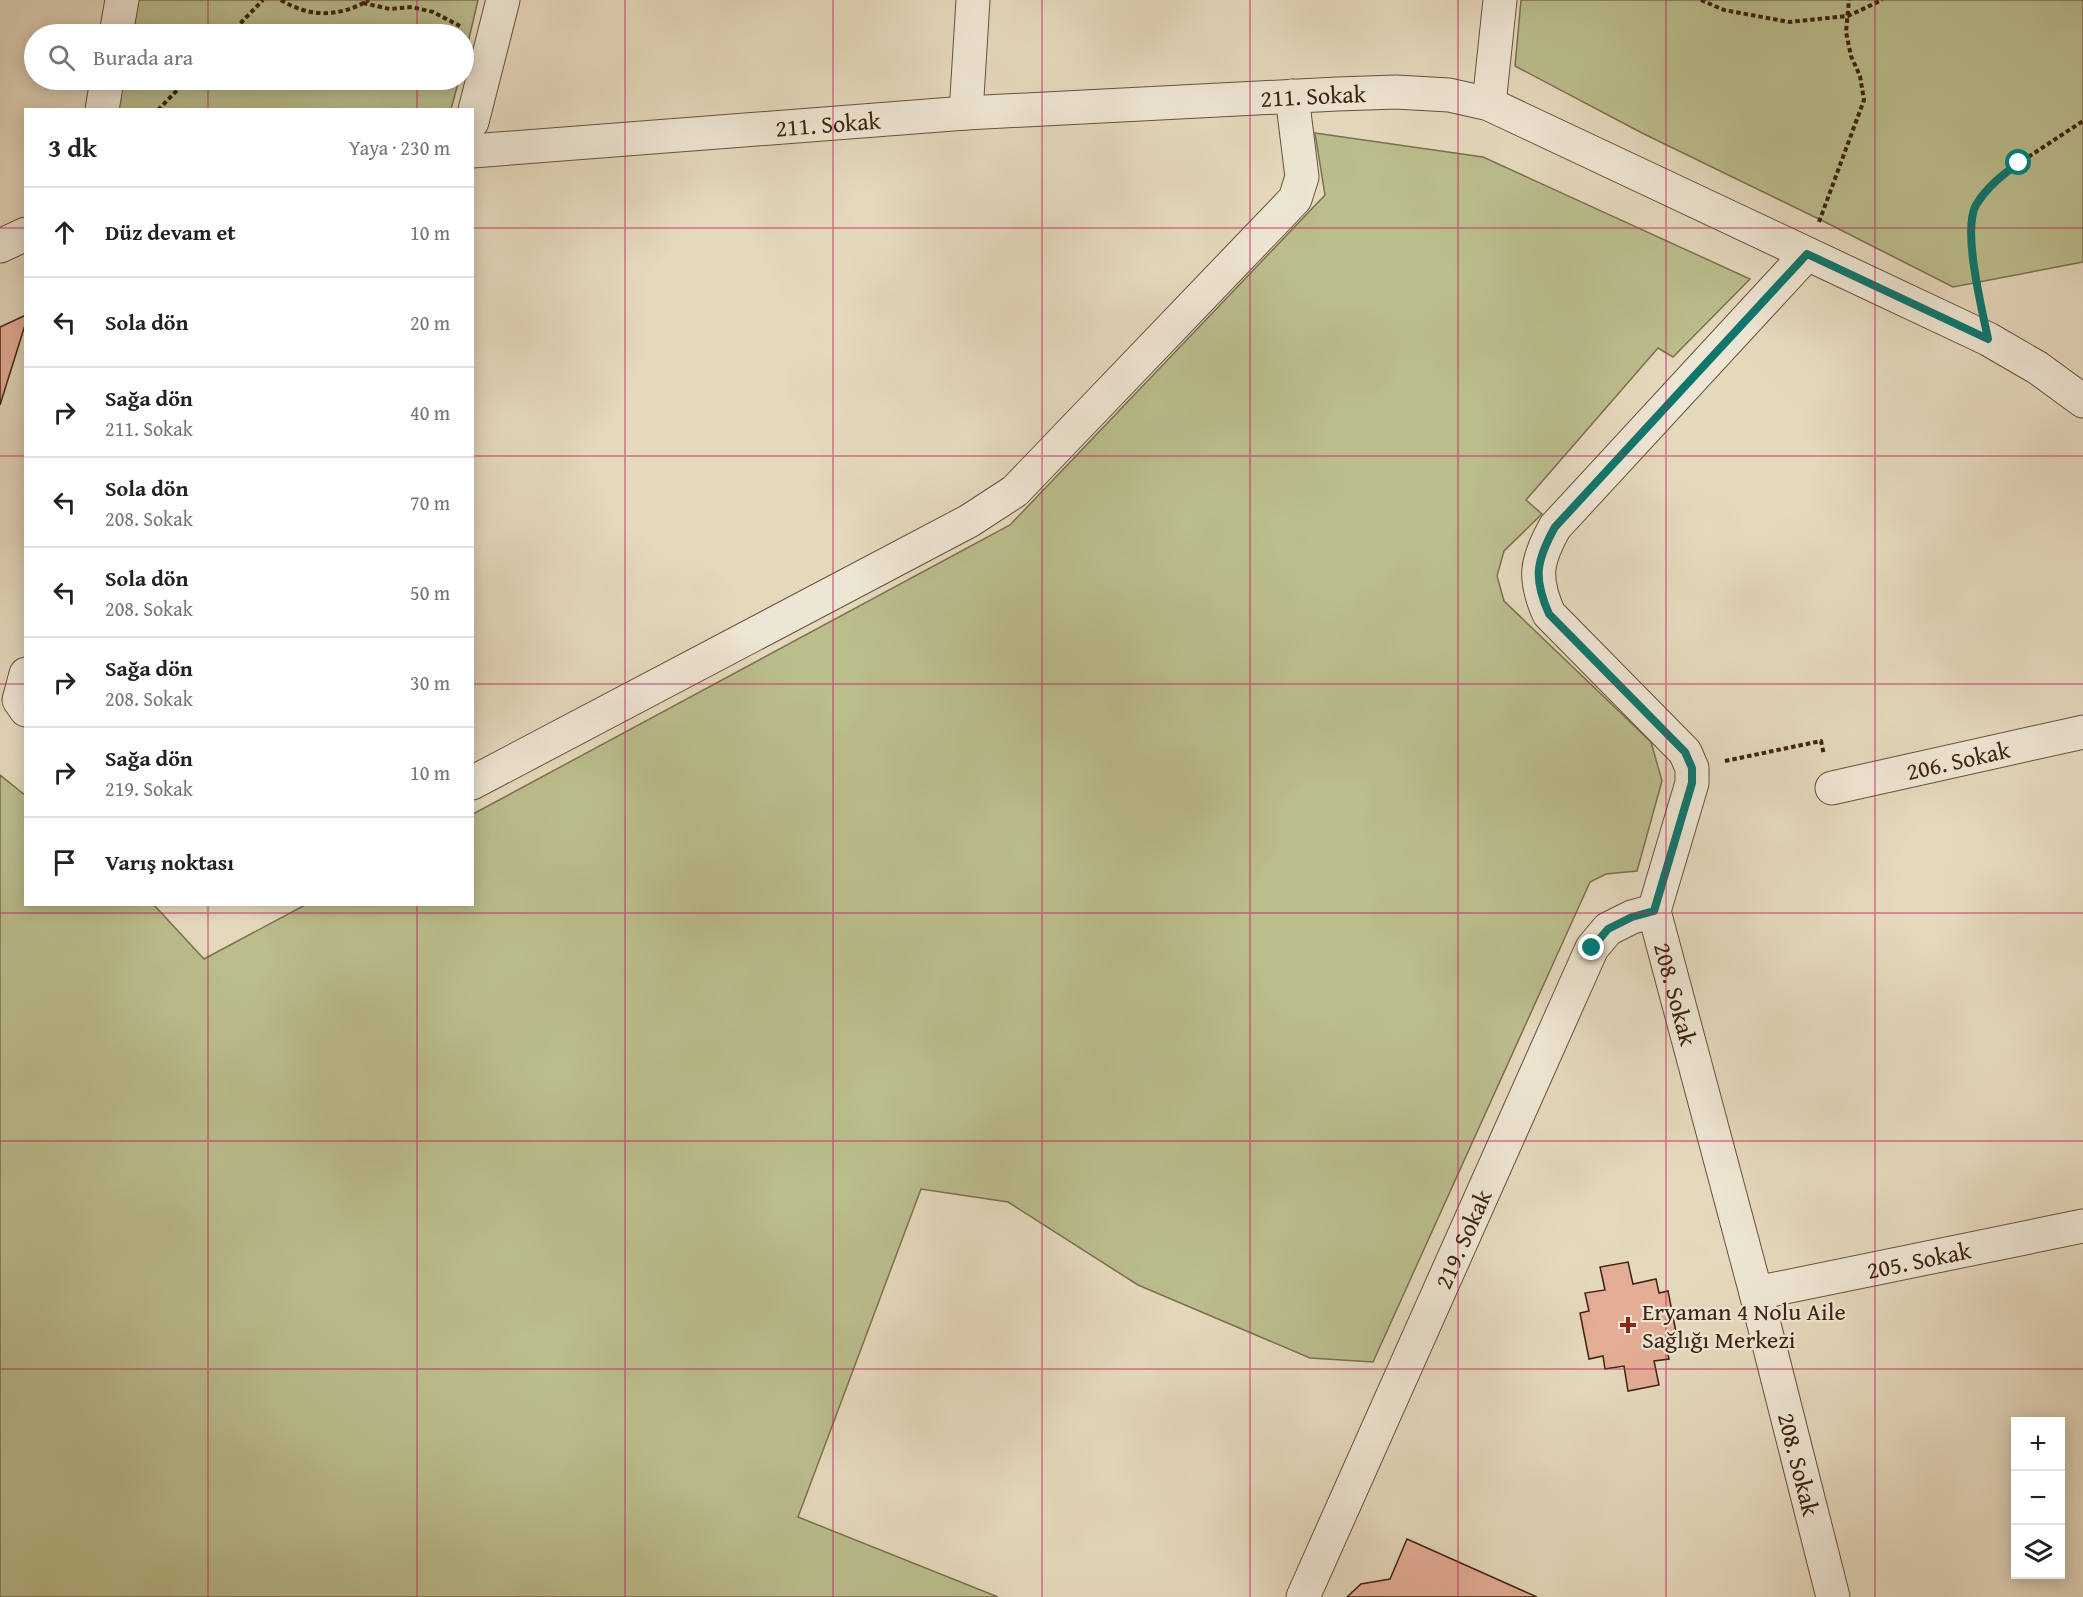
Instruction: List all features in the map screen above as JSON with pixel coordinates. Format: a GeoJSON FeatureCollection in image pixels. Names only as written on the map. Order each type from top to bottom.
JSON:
{"type":"FeatureCollection","features":[{"type":"Feature","properties":{"kind":"street"},"geometry":{"type":"LineString","coordinates":[[118,24],[122,0]]}},
{"type":"Feature","properties":{"kind":"street"},"geometry":{"type":"LineString","coordinates":[[474,114],[503,0]]}},
{"type":"Feature","properties":{"kind":"street"},"geometry":{"type":"LineString","coordinates":[[966,112],[973,0]]}},
{"type":"Feature","properties":{"kind":"street"},"geometry":{"type":"LineString","coordinates":[[1489,104],[1500,0]]}},
{"type":"Feature","properties":{"kind":"street"},"geometry":{"type":"LineString","coordinates":[[102,108],[105,90]]}},
{"type":"Feature","properties":{"kind":"street","name":"211. Sokak"},"geometry":{"type":"LineString","coordinates":[[474,151],[966,112],[1396,92],[1449,95],[1489,104],[1988,339],[2038,368],[2083,401]]}},
{"type":"Feature","properties":{"kind":"street"},"geometry":{"type":"LineString","coordinates":[[474,782],[969,521],[1015,491],[1295,199],[1302,177],[1292,96]]}},
{"type":"Feature","properties":{"kind":"street"},"geometry":{"type":"LineString","coordinates":[[0,246],[24,235]]}},
{"type":"Feature","properties":{"kind":"street"},"geometry":{"type":"LineString","coordinates":[[1692,768],[1685,752],[1549,614],[1540,593],[1538,572],[1543,549],[1555,527],[1807,254]]}},
{"type":"Feature","properties":{"kind":"street"},"geometry":{"type":"LineString","coordinates":[[24,683],[20,700],[24,707]]}},
{"type":"Feature","properties":{"kind":"street","name":"206. Sokak"},"geometry":{"type":"LineString","coordinates":[[1832,788],[2083,732]]}},
{"type":"Feature","properties":{"kind":"street","name":"208. Sokak"},"geometry":{"type":"LineString","coordinates":[[1692,768],[1692,783],[1654,911],[1756,1293],[1833,1597]]}},
{"type":"Feature","properties":{"kind":"street","name":"219. Sokak"},"geometry":{"type":"LineString","coordinates":[[1303,1597],[1592,948],[1608,929],[1632,917],[1654,911]]}},
{"type":"Feature","properties":{"kind":"street","name":"205. Sokak"},"geometry":{"type":"LineString","coordinates":[[1756,1293],[2083,1226]]}},
{"type":"Feature","properties":{"kind":"path"},"geometry":{"type":"LineString","coordinates":[[239,24],[262,0]]}},
{"type":"Feature","properties":{"kind":"path"},"geometry":{"type":"LineString","coordinates":[[281,0],[293,7],[313,13],[333,13],[352,9],[369,0]]}},
{"type":"Feature","properties":{"kind":"path"},"geometry":{"type":"LineString","coordinates":[[1701,0],[1724,10],[1790,22],[1848,16],[1882,0]]}},
{"type":"Feature","properties":{"kind":"path"},"geometry":{"type":"LineString","coordinates":[[1807,254],[1864,100],[1860,76],[1851,56],[1846,32],[1850,0]]}},
{"type":"Feature","properties":{"kind":"path"},"geometry":{"type":"LineString","coordinates":[[363,3],[390,9],[412,7],[433,12],[456,24]]}},
{"type":"Feature","properties":{"kind":"path"},"geometry":{"type":"LineString","coordinates":[[474,36],[479,39],[493,41]]}},
{"type":"Feature","properties":{"kind":"path"},"geometry":{"type":"LineString","coordinates":[[160,108],[177,90]]}},
{"type":"Feature","properties":{"kind":"path"},"geometry":{"type":"LineString","coordinates":[[1988,339],[1971,239],[1975,207],[1993,183],[2083,121]]}},
{"type":"Feature","properties":{"kind":"path"},"geometry":{"type":"LineString","coordinates":[[1692,768],[1821,741],[1832,788]]}},
{"type":"Feature","properties":{"kind":"green space"},"geometry":{"type":"Polygon","coordinates":[[[132,0],[478,0],[472,24],[127,24],[132,0]]]}},
{"type":"Feature","properties":{"kind":"green space"},"geometry":{"type":"Polygon","coordinates":[[[1521,0],[2083,0],[2083,262],[1953,287],[1642,133],[1515,66],[1521,0]]]}},
{"type":"Feature","properties":{"kind":"green space"},"geometry":{"type":"Polygon","coordinates":[[[115,90],[456,90],[451,108],[112,108],[115,90]]]}},
{"type":"Feature","properties":{"kind":"green space"},"geometry":{"type":"Polygon","coordinates":[[[1315,133],[1483,157],[1750,279],[1673,357],[1658,348],[1526,500],[1542,514],[1504,551],[1497,576],[1504,601],[1651,742],[1662,781],[1637,871],[1606,874],[1590,882],[1373,1362],[1310,1358],[1138,1285],[1008,1202],[921,1189],[798,1517],[998,1597],[0,1597],[0,775],[24,794],[24,906],[155,906],[204,959],[303,906],[474,906],[474,813],[1010,525],[1325,195],[1315,133]]]}},
{"type":"Feature","properties":{"kind":"building"},"geometry":{"type":"Polygon","coordinates":[[[24,316],[24,328],[0,405],[0,327],[24,316]]]}},
{"type":"Feature","properties":{"kind":"building","name":"Eryaman 4 Nolu Aile Sağlığı Merkezi"},"geometry":{"type":"Polygon","coordinates":[[[1628,1262],[1633,1284],[1656,1279],[1659,1293],[1668,1291],[1677,1337],[1665,1339],[1669,1359],[1654,1361],[1659,1385],[1628,1391],[1624,1366],[1605,1369],[1603,1356],[1589,1359],[1580,1313],[1589,1311],[1585,1293],[1605,1290],[1600,1267],[1628,1262]]]}},
{"type":"Feature","properties":{"kind":"building"},"geometry":{"type":"Polygon","coordinates":[[[1407,1539],[1537,1597],[1347,1597],[1361,1584],[1390,1579],[1407,1539]]]}},
{"type":"Feature","properties":{"kind":"place","name":"Eryaman 4 Nolu Aile Sağlığı Merkezi"},"geometry":{"type":"Point","coordinates":[1628,1325]}},
{"type":"Feature","properties":{"kind":"route"},"geometry":{"type":"LineString","coordinates":[[1592,948],[1608,929],[1632,917],[1654,911],[1692,783],[1692,768],[1685,752],[1549,614],[1540,593],[1538,572],[1543,549],[1555,527],[1807,254],[1988,339],[1971,239],[1975,207],[1993,183],[2019,163]]}}]}
